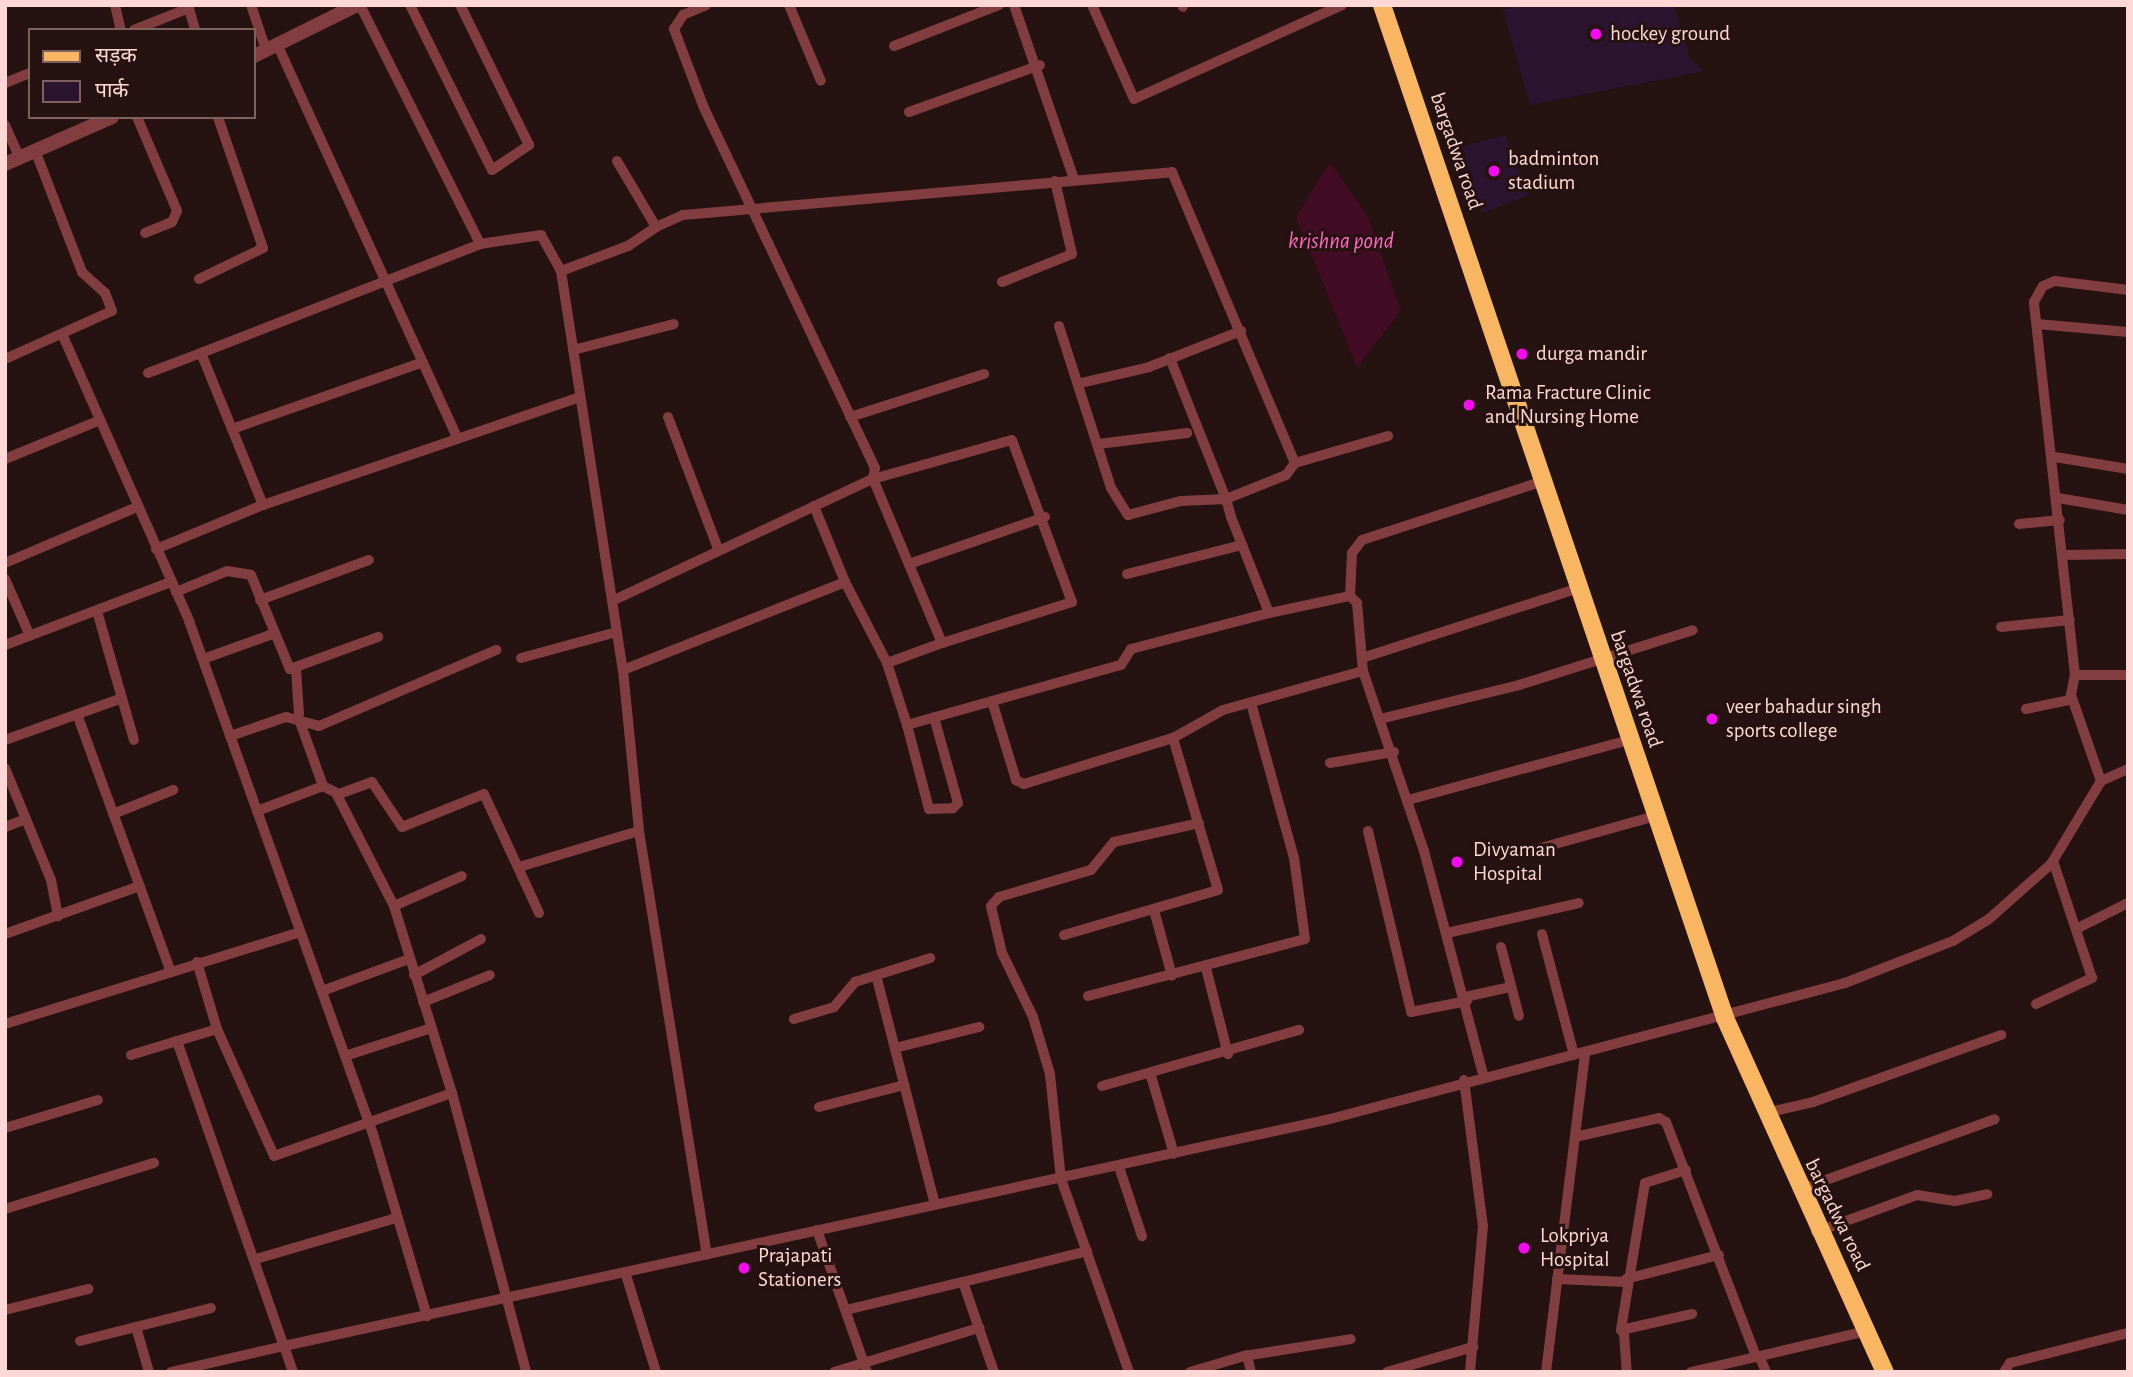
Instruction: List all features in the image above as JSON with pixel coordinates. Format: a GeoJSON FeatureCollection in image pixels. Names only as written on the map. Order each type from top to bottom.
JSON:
{"type":"FeatureCollection","features":[{"type":"Feature","properties":{"kind":"main road","name":"bargadwa road"},"geometry":{"type":"LineString","coordinates":[[1382,5],[1544,481],[1600,657],[1725,1018],[1816,1231],[1885,1372]]}},
{"type":"Feature","properties":{"kind":"street"},"geometry":{"type":"LineString","coordinates":[[115,5],[121,28]]}},
{"type":"Feature","properties":{"kind":"street"},"geometry":{"type":"LineString","coordinates":[[251,5],[266,50],[388,283],[458,439]]}},
{"type":"Feature","properties":{"kind":"street"},"geometry":{"type":"LineString","coordinates":[[266,50],[358,5],[480,244]]}},
{"type":"Feature","properties":{"kind":"street"},"geometry":{"type":"LineString","coordinates":[[410,5],[492,170],[529,145],[460,5]]}},
{"type":"Feature","properties":{"kind":"street"},"geometry":{"type":"LineString","coordinates":[[706,5],[683,15],[674,29],[752,208],[875,468],[873,479],[942,643]]}},
{"type":"Feature","properties":{"kind":"street"},"geometry":{"type":"LineString","coordinates":[[894,46],[999,5]]}},
{"type":"Feature","properties":{"kind":"street"},"geometry":{"type":"LineString","coordinates":[[1014,5],[1040,65],[1074,179]]}},
{"type":"Feature","properties":{"kind":"street"},"geometry":{"type":"LineString","coordinates":[[1092,5],[1134,99],[1342,5]]}},
{"type":"Feature","properties":{"kind":"street"},"geometry":{"type":"LineString","coordinates":[[138,28],[188,6],[194,28]]}},
{"type":"Feature","properties":{"kind":"street"},"geometry":{"type":"LineString","coordinates":[[792,6],[821,81]]}},
{"type":"Feature","properties":{"kind":"street"},"geometry":{"type":"LineString","coordinates":[[909,112],[1040,65]]}},
{"type":"Feature","properties":{"kind":"street"},"geometry":{"type":"LineString","coordinates":[[5,83],[28,74]]}},
{"type":"Feature","properties":{"kind":"street"},"geometry":{"type":"LineString","coordinates":[[5,125],[12,160],[107,119]]}},
{"type":"Feature","properties":{"kind":"street"},"geometry":{"type":"LineString","coordinates":[[138,119],[177,211],[172,222],[145,233]]}},
{"type":"Feature","properties":{"kind":"street"},"geometry":{"type":"LineString","coordinates":[[199,279],[263,248],[219,119]]}},
{"type":"Feature","properties":{"kind":"street"},"geometry":{"type":"LineString","coordinates":[[5,359],[62,336],[113,307],[82,272],[35,150]]}},
{"type":"Feature","properties":{"kind":"street"},"geometry":{"type":"LineString","coordinates":[[617,160],[656,227]]}},
{"type":"Feature","properties":{"kind":"street"},"geometry":{"type":"LineString","coordinates":[[561,271],[628,246],[656,227],[683,215],[1172,172],[1295,463]]}},
{"type":"Feature","properties":{"kind":"street"},"geometry":{"type":"LineString","coordinates":[[1002,282],[1072,254],[1055,181]]}},
{"type":"Feature","properties":{"kind":"street"},"geometry":{"type":"LineString","coordinates":[[148,373],[388,283],[480,244],[536,232],[561,271],[623,670],[639,831],[707,1255]]}},
{"type":"Feature","properties":{"kind":"street"},"geometry":{"type":"LineString","coordinates":[[2101,781],[2071,695],[2075,675],[2064,555],[2034,302],[2048,282],[2128,290]]}},
{"type":"Feature","properties":{"kind":"street"},"geometry":{"type":"LineString","coordinates":[[573,350],[674,324]]}},
{"type":"Feature","properties":{"kind":"street"},"geometry":{"type":"LineString","coordinates":[[2037,324],[2128,332]]}},
{"type":"Feature","properties":{"kind":"street"},"geometry":{"type":"LineString","coordinates":[[1059,326],[1081,383],[1098,444],[1124,514],[1226,499],[1286,475],[1295,463],[1388,436]]}},
{"type":"Feature","properties":{"kind":"street"},"geometry":{"type":"LineString","coordinates":[[1081,383],[1170,358],[1241,331]]}},
{"type":"Feature","properties":{"kind":"street"},"geometry":{"type":"LineString","coordinates":[[62,336],[174,587],[203,659],[370,1126],[427,1316]]}},
{"type":"Feature","properties":{"kind":"street"},"geometry":{"type":"LineString","coordinates":[[201,353],[263,505]]}},
{"type":"Feature","properties":{"kind":"street"},"geometry":{"type":"LineString","coordinates":[[1170,358],[1269,613]]}},
{"type":"Feature","properties":{"kind":"street"},"geometry":{"type":"LineString","coordinates":[[232,429],[423,362]]}},
{"type":"Feature","properties":{"kind":"street"},"geometry":{"type":"LineString","coordinates":[[850,417],[984,374]]}},
{"type":"Feature","properties":{"kind":"street"},"geometry":{"type":"LineString","coordinates":[[156,549],[263,505],[580,397]]}},
{"type":"Feature","properties":{"kind":"street"},"geometry":{"type":"LineString","coordinates":[[668,417],[719,551]]}},
{"type":"Feature","properties":{"kind":"street"},"geometry":{"type":"LineString","coordinates":[[5,459],[98,421]]}},
{"type":"Feature","properties":{"kind":"street"},"geometry":{"type":"LineString","coordinates":[[1098,444],[1187,433]]}},
{"type":"Feature","properties":{"kind":"street"},"geometry":{"type":"LineString","coordinates":[[612,601],[873,479],[1012,440],[1045,517],[1072,603],[887,663]]}},
{"type":"Feature","properties":{"kind":"street"},"geometry":{"type":"LineString","coordinates":[[2054,457],[2128,469]]}},
{"type":"Feature","properties":{"kind":"street"},"geometry":{"type":"LineString","coordinates":[[1483,1075],[1466,999],[1394,752],[1363,671],[1357,603],[1350,596],[1352,553],[1362,540],[1544,481]]}},
{"type":"Feature","properties":{"kind":"street"},"geometry":{"type":"LineString","coordinates":[[2058,498],[2128,510]]}},
{"type":"Feature","properties":{"kind":"street"},"geometry":{"type":"LineString","coordinates":[[814,506],[845,582],[887,663],[929,809],[953,808],[958,803],[934,717]]}},
{"type":"Feature","properties":{"kind":"street"},"geometry":{"type":"LineString","coordinates":[[5,563],[137,508]]}},
{"type":"Feature","properties":{"kind":"street"},"geometry":{"type":"LineString","coordinates":[[909,564],[1045,517]]}},
{"type":"Feature","properties":{"kind":"street"},"geometry":{"type":"LineString","coordinates":[[2019,524],[2060,520]]}},
{"type":"Feature","properties":{"kind":"street"},"geometry":{"type":"LineString","coordinates":[[1127,574],[1242,545]]}},
{"type":"Feature","properties":{"kind":"street"},"geometry":{"type":"LineString","coordinates":[[2064,555],[2128,554]]}},
{"type":"Feature","properties":{"kind":"street"},"geometry":{"type":"LineString","coordinates":[[260,600],[369,560]]}},
{"type":"Feature","properties":{"kind":"street"},"geometry":{"type":"LineString","coordinates":[[5,645],[97,611],[241,569],[251,575],[284,664],[296,669],[379,637]]}},
{"type":"Feature","properties":{"kind":"street"},"geometry":{"type":"LineString","coordinates":[[5,579],[30,636]]}},
{"type":"Feature","properties":{"kind":"street"},"geometry":{"type":"LineString","coordinates":[[623,670],[845,582]]}},
{"type":"Feature","properties":{"kind":"street"},"geometry":{"type":"LineString","coordinates":[[1362,658],[1579,588]]}},
{"type":"Feature","properties":{"kind":"street"},"geometry":{"type":"LineString","coordinates":[[907,725],[1121,665],[1131,649],[1269,613],[1350,596]]}},
{"type":"Feature","properties":{"kind":"street"},"geometry":{"type":"LineString","coordinates":[[97,611],[134,740]]}},
{"type":"Feature","properties":{"kind":"street"},"geometry":{"type":"LineString","coordinates":[[2001,627],[2070,620]]}},
{"type":"Feature","properties":{"kind":"street"},"geometry":{"type":"LineString","coordinates":[[1380,719],[1693,630]]}},
{"type":"Feature","properties":{"kind":"street"},"geometry":{"type":"LineString","coordinates":[[521,658],[617,632]]}},
{"type":"Feature","properties":{"kind":"street"},"geometry":{"type":"LineString","coordinates":[[203,659],[273,634]]}},
{"type":"Feature","properties":{"kind":"street"},"geometry":{"type":"LineString","coordinates":[[230,736],[286,716],[299,717],[319,726],[496,650]]}},
{"type":"Feature","properties":{"kind":"street"},"geometry":{"type":"LineString","coordinates":[[296,669],[299,717],[323,786],[336,793],[394,906],[452,1093],[526,1372]]}},
{"type":"Feature","properties":{"kind":"street"},"geometry":{"type":"LineString","coordinates":[[992,701],[1020,783],[1173,738],[1189,725],[1251,703],[1363,671]]}},
{"type":"Feature","properties":{"kind":"street"},"geometry":{"type":"LineString","coordinates":[[2075,675],[2128,675]]}},
{"type":"Feature","properties":{"kind":"street"},"geometry":{"type":"LineString","coordinates":[[2026,709],[2071,695]]}},
{"type":"Feature","properties":{"kind":"street"},"geometry":{"type":"LineString","coordinates":[[5,740],[122,698]]}},
{"type":"Feature","properties":{"kind":"street"},"geometry":{"type":"LineString","coordinates":[[1088,996],[1300,946],[1308,932],[1251,703]]}},
{"type":"Feature","properties":{"kind":"street"},"geometry":{"type":"LineString","coordinates":[[77,714],[170,970]]}},
{"type":"Feature","properties":{"kind":"street"},"geometry":{"type":"LineString","coordinates":[[1064,935],[1218,890],[1173,738]]}},
{"type":"Feature","properties":{"kind":"street"},"geometry":{"type":"LineString","coordinates":[[1408,800],[1629,740]]}},
{"type":"Feature","properties":{"kind":"street"},"geometry":{"type":"LineString","coordinates":[[1330,763],[1394,752]]}},
{"type":"Feature","properties":{"kind":"street"},"geometry":{"type":"LineString","coordinates":[[5,768],[26,819],[58,916]]}},
{"type":"Feature","properties":{"kind":"street"},"geometry":{"type":"LineString","coordinates":[[171,1372],[626,1275],[817,1230],[1119,1167],[1483,1075],[1725,1018],[1845,983],[1953,940],[1989,919],[2053,862],[2101,781],[2128,769]]}},
{"type":"Feature","properties":{"kind":"street"},"geometry":{"type":"LineString","coordinates":[[336,793],[372,782],[402,827],[484,794],[539,913]]}},
{"type":"Feature","properties":{"kind":"street"},"geometry":{"type":"LineString","coordinates":[[257,811],[323,786]]}},
{"type":"Feature","properties":{"kind":"street"},"geometry":{"type":"LineString","coordinates":[[113,814],[173,790]]}},
{"type":"Feature","properties":{"kind":"street"},"geometry":{"type":"LineString","coordinates":[[1519,854],[1655,816]]}},
{"type":"Feature","properties":{"kind":"street"},"geometry":{"type":"LineString","coordinates":[[5,827],[26,819]]}},
{"type":"Feature","properties":{"kind":"street"},"geometry":{"type":"LineString","coordinates":[[1129,1372],[1061,1179],[1050,1074],[1033,1017],[1002,953],[991,906],[999,897],[1091,870],[1114,842],[1199,823]]}},
{"type":"Feature","properties":{"kind":"street"},"geometry":{"type":"LineString","coordinates":[[519,867],[639,831]]}},
{"type":"Feature","properties":{"kind":"street"},"geometry":{"type":"LineString","coordinates":[[1368,831],[1411,1012],[1511,987]]}},
{"type":"Feature","properties":{"kind":"street"},"geometry":{"type":"LineString","coordinates":[[2036,1004],[2092,978],[2053,862]]}},
{"type":"Feature","properties":{"kind":"street"},"geometry":{"type":"LineString","coordinates":[[394,906],[462,876]]}},
{"type":"Feature","properties":{"kind":"street"},"geometry":{"type":"LineString","coordinates":[[5,934],[140,886]]}},
{"type":"Feature","properties":{"kind":"street"},"geometry":{"type":"LineString","coordinates":[[1447,933],[1579,903]]}},
{"type":"Feature","properties":{"kind":"street"},"geometry":{"type":"LineString","coordinates":[[2076,929],[2128,903]]}},
{"type":"Feature","properties":{"kind":"street"},"geometry":{"type":"LineString","coordinates":[[1154,910],[1172,976]]}},
{"type":"Feature","properties":{"kind":"street"},"geometry":{"type":"LineString","coordinates":[[5,1024],[170,970],[300,932]]}},
{"type":"Feature","properties":{"kind":"street"},"geometry":{"type":"LineString","coordinates":[[1542,934],[1580,1054],[1575,1137],[1546,1372]]}},
{"type":"Feature","properties":{"kind":"street"},"geometry":{"type":"LineString","coordinates":[[414,975],[481,939]]}},
{"type":"Feature","properties":{"kind":"street"},"geometry":{"type":"LineString","coordinates":[[1501,947],[1519,1016]]}},
{"type":"Feature","properties":{"kind":"street"},"geometry":{"type":"LineString","coordinates":[[794,1019],[834,1007],[850,985],[930,958]]}},
{"type":"Feature","properties":{"kind":"street"},"geometry":{"type":"LineString","coordinates":[[321,991],[409,959]]}},
{"type":"Feature","properties":{"kind":"street"},"geometry":{"type":"LineString","coordinates":[[197,962],[217,1029],[274,1156],[370,1126],[452,1093]]}},
{"type":"Feature","properties":{"kind":"street"},"geometry":{"type":"LineString","coordinates":[[1206,968],[1228,1054]]}},
{"type":"Feature","properties":{"kind":"street"},"geometry":{"type":"LineString","coordinates":[[423,1002],[490,975]]}},
{"type":"Feature","properties":{"kind":"street"},"geometry":{"type":"LineString","coordinates":[[876,975],[935,1205]]}},
{"type":"Feature","properties":{"kind":"street"},"geometry":{"type":"LineString","coordinates":[[895,1048],[979,1027]]}},
{"type":"Feature","properties":{"kind":"street"},"geometry":{"type":"LineString","coordinates":[[345,1056],[431,1028]]}},
{"type":"Feature","properties":{"kind":"street"},"geometry":{"type":"LineString","coordinates":[[131,1055],[217,1029]]}},
{"type":"Feature","properties":{"kind":"street"},"geometry":{"type":"LineString","coordinates":[[1102,1086],[1152,1076],[1299,1030]]}},
{"type":"Feature","properties":{"kind":"street"},"geometry":{"type":"LineString","coordinates":[[1765,1113],[1813,1102],[2001,1035]]}},
{"type":"Feature","properties":{"kind":"street"},"geometry":{"type":"LineString","coordinates":[[177,1041],[256,1259],[293,1372]]}},
{"type":"Feature","properties":{"kind":"street"},"geometry":{"type":"LineString","coordinates":[[1152,1076],[1174,1154]]}},
{"type":"Feature","properties":{"kind":"street"},"geometry":{"type":"LineString","coordinates":[[1464,1080],[1483,1226],[1470,1372]]}},
{"type":"Feature","properties":{"kind":"street"},"geometry":{"type":"LineString","coordinates":[[819,1107],[904,1085]]}},
{"type":"Feature","properties":{"kind":"street"},"geometry":{"type":"LineString","coordinates":[[5,1128],[98,1100]]}},
{"type":"Feature","properties":{"kind":"street"},"geometry":{"type":"LineString","coordinates":[[1575,1137],[1663,1118],[1686,1170],[1757,1356],[1766,1372]]}},
{"type":"Feature","properties":{"kind":"street"},"geometry":{"type":"LineString","coordinates":[[1798,1190],[1995,1119]]}},
{"type":"Feature","properties":{"kind":"street"},"geometry":{"type":"LineString","coordinates":[[5,1209],[154,1163]]}},
{"type":"Feature","properties":{"kind":"street"},"geometry":{"type":"LineString","coordinates":[[1119,1167],[1142,1236]]}},
{"type":"Feature","properties":{"kind":"street"},"geometry":{"type":"LineString","coordinates":[[1627,1372],[1624,1333],[1626,1281],[1645,1183],[1686,1170]]}},
{"type":"Feature","properties":{"kind":"street"},"geometry":{"type":"LineString","coordinates":[[1816,1231],[1917,1195],[1955,1201],[1987,1194]]}},
{"type":"Feature","properties":{"kind":"street"},"geometry":{"type":"LineString","coordinates":[[256,1259],[396,1217]]}},
{"type":"Feature","properties":{"kind":"street"},"geometry":{"type":"LineString","coordinates":[[817,1230],[866,1367]]}},
{"type":"Feature","properties":{"kind":"street"},"geometry":{"type":"LineString","coordinates":[[846,1310],[1087,1251]]}},
{"type":"Feature","properties":{"kind":"street"},"geometry":{"type":"LineString","coordinates":[[1557,1279],[1626,1281],[1719,1255]]}},
{"type":"Feature","properties":{"kind":"street"},"geometry":{"type":"LineString","coordinates":[[626,1275],[656,1372]]}},
{"type":"Feature","properties":{"kind":"street"},"geometry":{"type":"LineString","coordinates":[[962,1282],[995,1372]]}},
{"type":"Feature","properties":{"kind":"street"},"geometry":{"type":"LineString","coordinates":[[5,1310],[88,1289]]}},
{"type":"Feature","properties":{"kind":"street"},"geometry":{"type":"LineString","coordinates":[[80,1341],[211,1308]]}},
{"type":"Feature","properties":{"kind":"street"},"geometry":{"type":"LineString","coordinates":[[1624,1333],[1692,1314]]}},
{"type":"Feature","properties":{"kind":"street"},"geometry":{"type":"LineString","coordinates":[[136,1326],[149,1372]]}},
{"type":"Feature","properties":{"kind":"street"},"geometry":{"type":"LineString","coordinates":[[834,1372],[866,1367],[979,1328]]}},
{"type":"Feature","properties":{"kind":"street"},"geometry":{"type":"LineString","coordinates":[[1691,1372],[1867,1331]]}},
{"type":"Feature","properties":{"kind":"street"},"geometry":{"type":"LineString","coordinates":[[2004,1372],[2010,1363],[2128,1334]]}},
{"type":"Feature","properties":{"kind":"street"},"geometry":{"type":"LineString","coordinates":[[1190,1372],[1247,1355],[1351,1339]]}},
{"type":"Feature","properties":{"kind":"street"},"geometry":{"type":"LineString","coordinates":[[1387,1372],[1473,1347]]}},
{"type":"Feature","properties":{"kind":"street"},"geometry":{"type":"LineString","coordinates":[[1247,1355],[1251,1372]]}},
{"type":"Feature","properties":{"kind":"green space","name":"hockey ground"},"geometry":{"type":"Polygon","coordinates":[[[1518,5],[1674,5],[1690,58],[1704,71],[1530,105],[1503,10],[1518,5]]]}},
{"type":"Feature","properties":{"kind":"green space","name":"badminton stadium"},"geometry":{"type":"Polygon","coordinates":[[[1505,135],[1529,195],[1482,213],[1461,147],[1505,135]]]}},
{"type":"Feature","properties":{"kind":"water","name":"krishna pond"},"geometry":{"type":"Polygon","coordinates":[[[1330,162],[1368,217],[1401,311],[1357,367],[1296,217],[1330,162]]]}},
{"type":"Feature","properties":{"kind":"place","name":"hockey ground"},"geometry":{"type":"Point","coordinates":[1596,34]}},
{"type":"Feature","properties":{"kind":"place","name":"badminton stadium"},"geometry":{"type":"Point","coordinates":[1494,171]}},
{"type":"Feature","properties":{"kind":"place","name":"durga mandir"},"geometry":{"type":"Point","coordinates":[1522,354]}},
{"type":"Feature","properties":{"kind":"place","name":"Rama Fracture Clinic and Nursing Home"},"geometry":{"type":"Point","coordinates":[1469,405]}},
{"type":"Feature","properties":{"kind":"place","name":"veer bahadur singh sports college"},"geometry":{"type":"Point","coordinates":[1712,719]}},
{"type":"Feature","properties":{"kind":"place","name":"Divyaman Hospital"},"geometry":{"type":"Point","coordinates":[1457,862]}},
{"type":"Feature","properties":{"kind":"place","name":"Lokpriya Hospital"},"geometry":{"type":"Point","coordinates":[1524,1248]}},
{"type":"Feature","properties":{"kind":"place","name":"Prajapati Stationers"},"geometry":{"type":"Point","coordinates":[744,1268]}}]}
